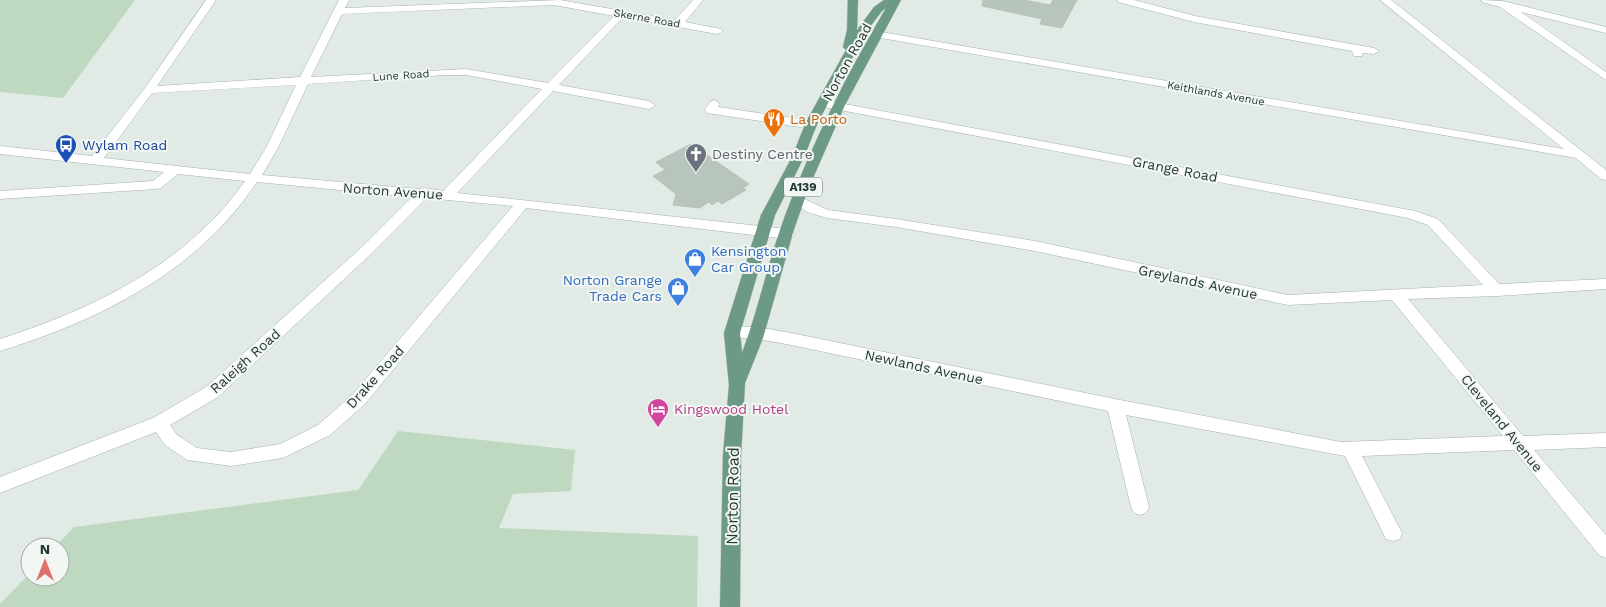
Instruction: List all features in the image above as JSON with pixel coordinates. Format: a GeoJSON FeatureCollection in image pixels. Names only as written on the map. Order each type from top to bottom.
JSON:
{"type":"FeatureCollection","features":[{"type":"Feature","properties":{"kind":"main road"},"geometry":{"type":"LineString","coordinates":[[853,0],[857,31]]}},
{"type":"Feature","properties":{"kind":"main road","name":"Norton Road"},"geometry":{"type":"LineString","coordinates":[[730,607],[732,455],[737,385],[732,333],[768,215],[798,157],[812,122],[846,58],[857,31],[878,9],[891,0]]}},
{"type":"Feature","properties":{"kind":"main road","name":"Norton Road"},"geometry":{"type":"LineString","coordinates":[[737,385],[757,334],[786,234],[810,166],[875,35],[896,0]]}},
{"type":"Feature","properties":{"kind":"street"},"geometry":{"type":"LineString","coordinates":[[95,161],[149,90],[211,0]]}},
{"type":"Feature","properties":{"kind":"street"},"geometry":{"type":"LineString","coordinates":[[678,24],[698,0]]}},
{"type":"Feature","properties":{"kind":"street"},"geometry":{"type":"LineString","coordinates":[[1122,0],[1194,18],[1358,52],[1374,51]]}},
{"type":"Feature","properties":{"kind":"street"},"geometry":{"type":"LineString","coordinates":[[1385,0],[1606,176]]}},
{"type":"Feature","properties":{"kind":"street"},"geometry":{"type":"LineString","coordinates":[[1486,0],[1606,30]]}},
{"type":"Feature","properties":{"kind":"street","name":"Skerne Road"},"geometry":{"type":"LineString","coordinates":[[341,5],[554,2],[717,31]]}},
{"type":"Feature","properties":{"kind":"street"},"geometry":{"type":"LineString","coordinates":[[1503,4],[1606,77]]}},
{"type":"Feature","properties":{"kind":"street"},"geometry":{"type":"LineString","coordinates":[[0,345],[45,332],[117,299],[159,274],[231,211],[265,162],[341,5]]}},
{"type":"Feature","properties":{"kind":"street"},"geometry":{"type":"LineString","coordinates":[[446,195],[621,14]]}},
{"type":"Feature","properties":{"kind":"street","name":"Keithlands Avenue"},"geometry":{"type":"LineString","coordinates":[[857,31],[1580,155]]}},
{"type":"Feature","properties":{"kind":"street","name":"Lune Road"},"geometry":{"type":"LineString","coordinates":[[149,90],[466,72],[649,105]]}},
{"type":"Feature","properties":{"kind":"street"},"geometry":{"type":"LineString","coordinates":[[714,104],[710,110],[800,123],[812,122]]}},
{"type":"Feature","properties":{"kind":"street","name":"Grange Road"},"geometry":{"type":"LineString","coordinates":[[823,104],[1410,214],[1432,222],[1497,291]]}},
{"type":"Feature","properties":{"kind":"street","name":"Norton Avenue"},"geometry":{"type":"LineString","coordinates":[[0,150],[254,178],[424,192],[786,234]]}},
{"type":"Feature","properties":{"kind":"street"},"geometry":{"type":"LineString","coordinates":[[0,195],[156,185],[176,169]]}},
{"type":"Feature","properties":{"kind":"street","name":"Raleigh Road"},"geometry":{"type":"LineString","coordinates":[[0,484],[160,423],[212,392],[367,250],[424,192]]}},
{"type":"Feature","properties":{"kind":"street","name":"Greylands Avenue"},"geometry":{"type":"LineString","coordinates":[[798,200],[812,209],[828,214],[1035,246],[1288,300],[1497,291],[1606,284]]}},
{"type":"Feature","properties":{"kind":"street","name":"Drake Road"},"geometry":{"type":"LineString","coordinates":[[160,423],[170,440],[193,455],[231,459],[283,452],[324,430],[359,399],[523,203]]}},
{"type":"Feature","properties":{"kind":"street","name":"Cleveland Avenue"},"geometry":{"type":"LineString","coordinates":[[1397,296],[1606,550]]}},
{"type":"Feature","properties":{"kind":"street","name":"Newlands Avenue"},"geometry":{"type":"LineString","coordinates":[[732,333],[757,334],[1341,449],[1606,440]]}},
{"type":"Feature","properties":{"kind":"street"},"geometry":{"type":"LineString","coordinates":[[1115,406],[1140,507]]}},
{"type":"Feature","properties":{"kind":"street"},"geometry":{"type":"LineString","coordinates":[[1350,449],[1393,533]]}},
{"type":"Feature","properties":{"kind":"green space"},"geometry":{"type":"Polygon","coordinates":[[[0,0],[135,0],[63,98],[0,92],[0,0]]]}},
{"type":"Feature","properties":{"kind":"green space"},"geometry":{"type":"Polygon","coordinates":[[[398,431],[575,450],[571,491],[513,494],[499,528],[698,536],[697,607],[0,607],[0,604],[20,583],[20,587],[70,587],[70,537],[64,537],[74,527],[358,490],[398,431]]]}},
{"type":"Feature","properties":{"kind":"building"},"geometry":{"type":"Polygon","coordinates":[[[983,0],[1024,0],[1050,5],[1053,0],[1077,0],[1062,28],[1040,24],[1042,19],[982,6],[983,0]]]}},
{"type":"Feature","properties":{"kind":"building","name":"Destiny Centre"},"geometry":{"type":"Polygon","coordinates":[[[691,144],[749,184],[743,188],[746,190],[722,204],[718,201],[712,205],[709,202],[700,208],[673,205],[676,194],[653,176],[665,170],[656,162],[691,144]]]}},
{"type":"Feature","properties":{"kind":"place","name":"La Porto"},"geometry":{"type":"Point","coordinates":[774,138]}},
{"type":"Feature","properties":{"kind":"place","name":"Wylam Road"},"geometry":{"type":"Point","coordinates":[66,164]}},
{"type":"Feature","properties":{"kind":"place","name":"Destiny Centre"},"geometry":{"type":"Point","coordinates":[696,173]}},
{"type":"Feature","properties":{"kind":"place","name":"Kensington Car Group"},"geometry":{"type":"Point","coordinates":[695,278]}},
{"type":"Feature","properties":{"kind":"place","name":"Norton Grange Trade Cars"},"geometry":{"type":"Point","coordinates":[678,307]}},
{"type":"Feature","properties":{"kind":"place","name":"Kingswood Hotel"},"geometry":{"type":"Point","coordinates":[658,428]}}]}
